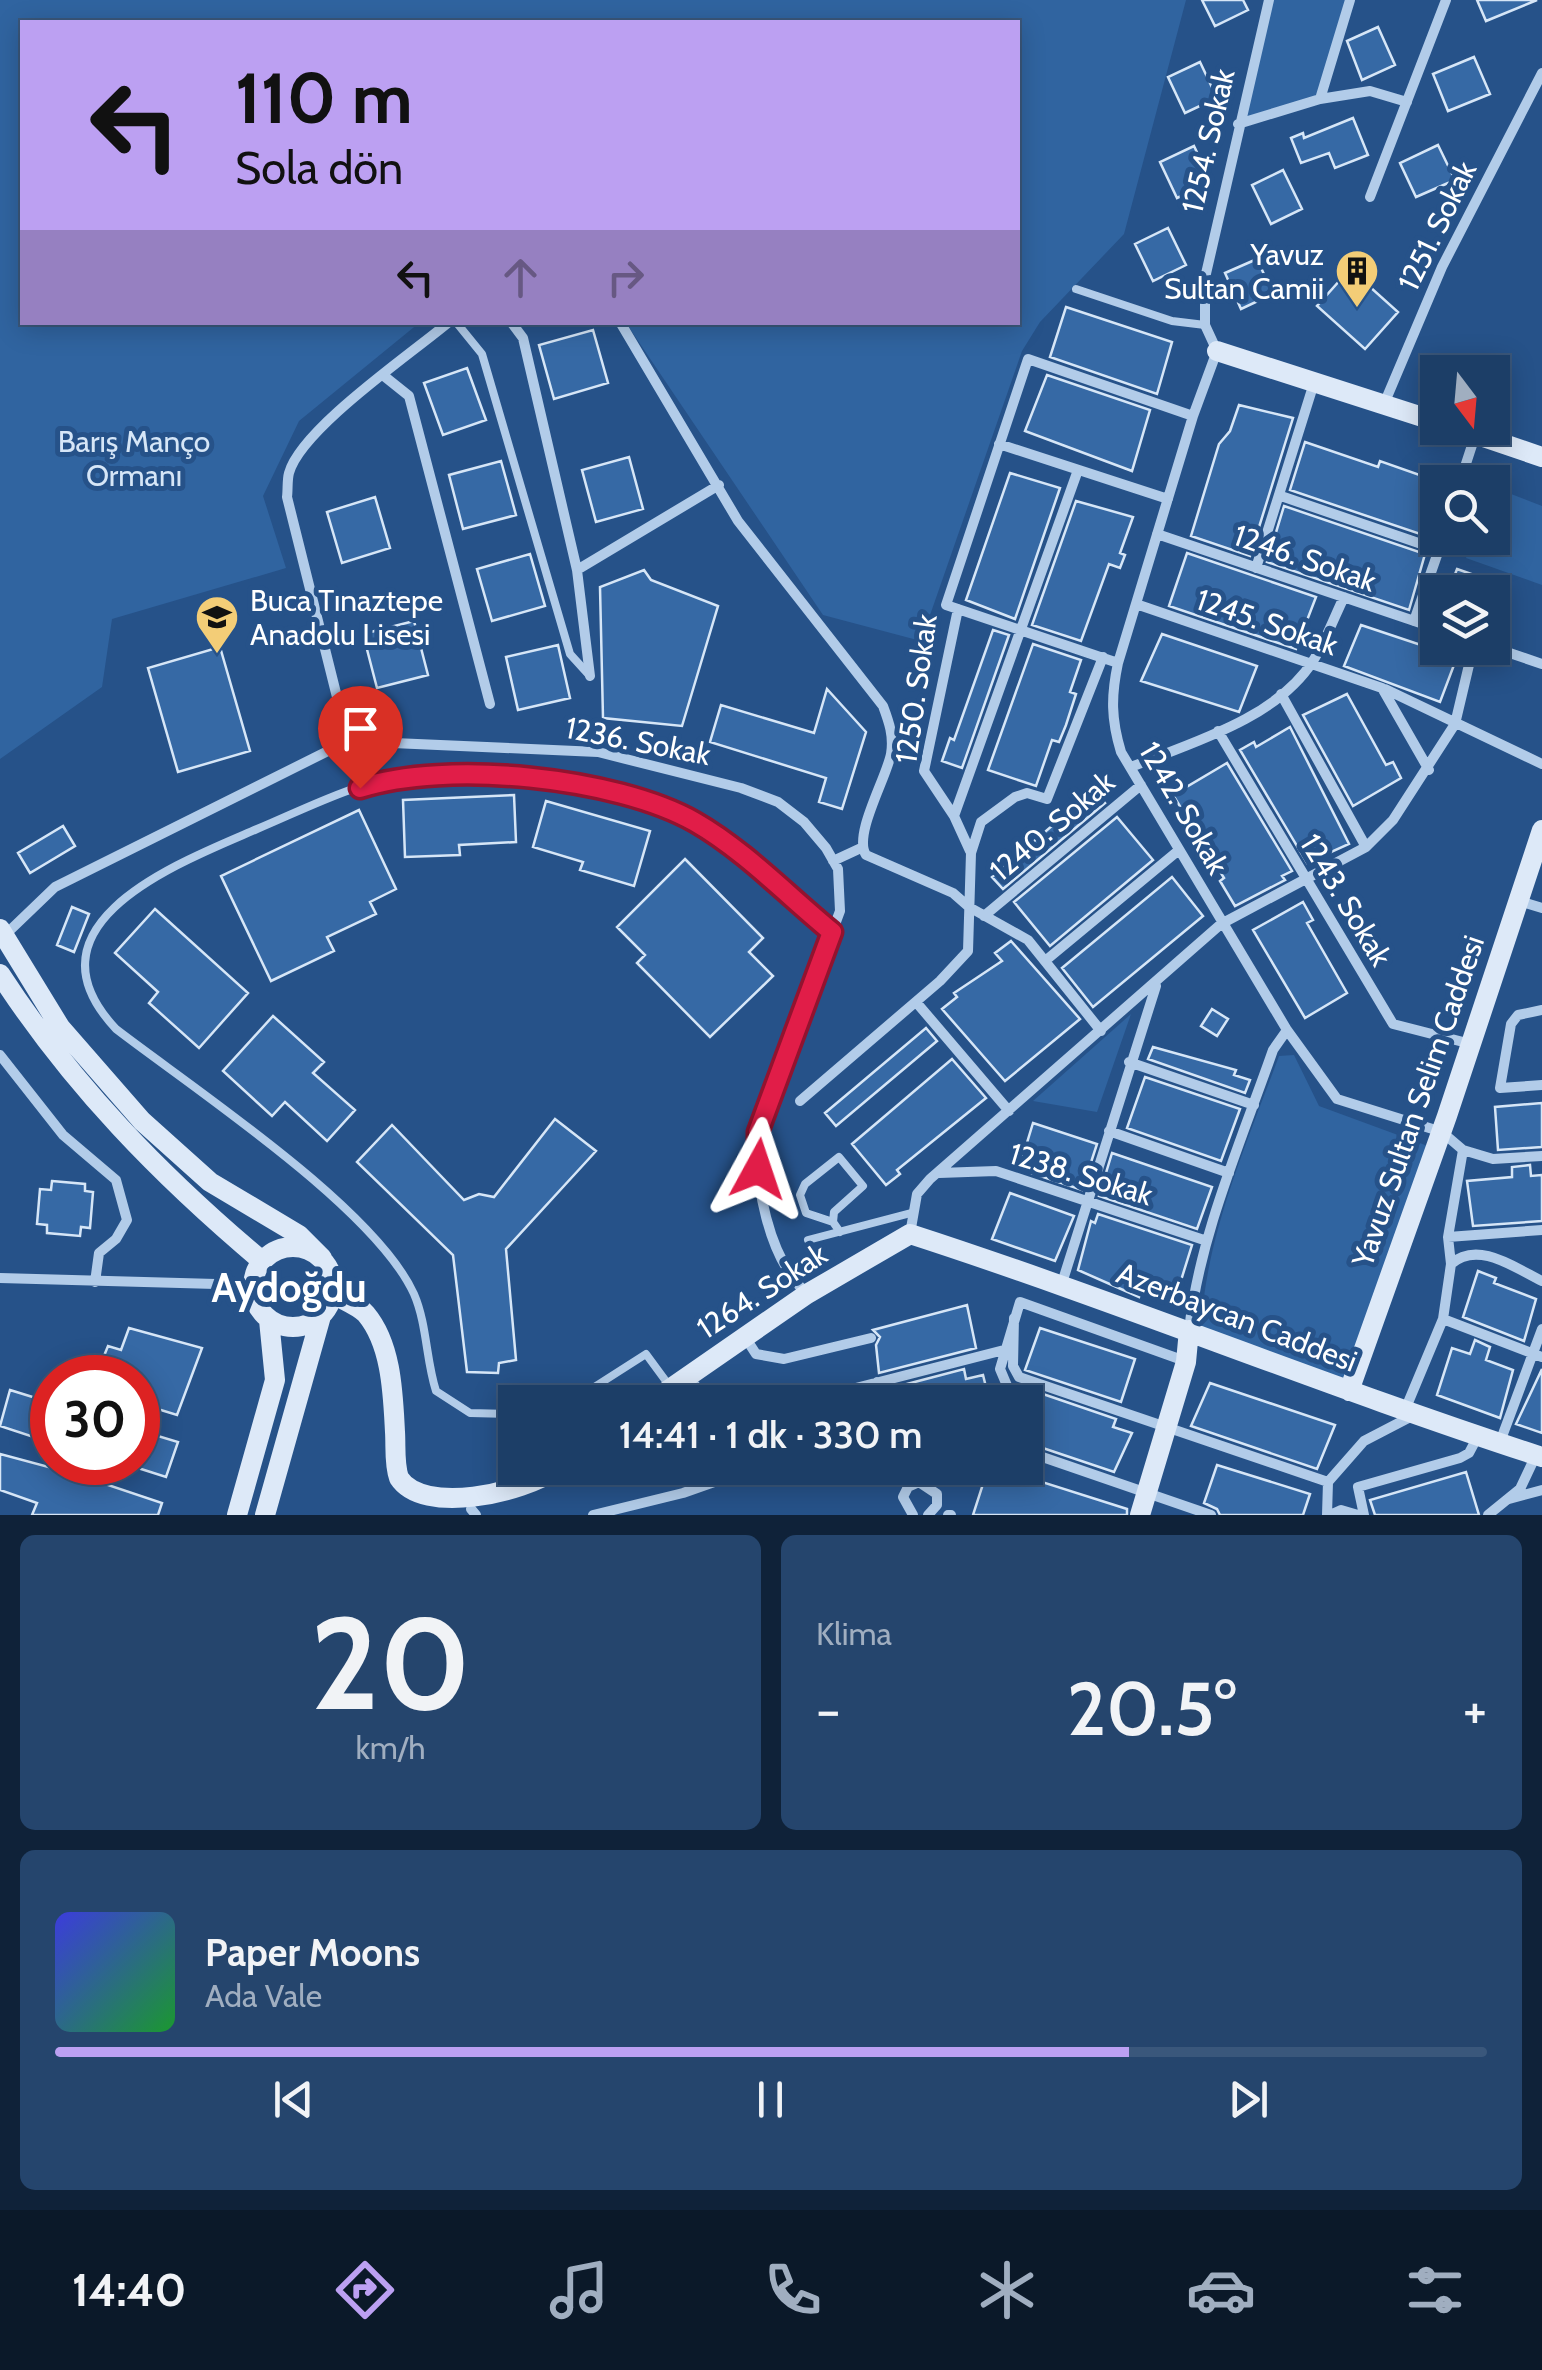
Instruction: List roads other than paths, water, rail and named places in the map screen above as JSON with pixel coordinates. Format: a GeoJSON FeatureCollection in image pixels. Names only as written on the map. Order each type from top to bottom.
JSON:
{"type":"FeatureCollection","features":[{"type":"Feature","properties":{"kind":"main road"},"geometry":{"type":"LineString","coordinates":[[1217,351],[1420,416]]}},
{"type":"Feature","properties":{"kind":"main road"},"geometry":{"type":"LineString","coordinates":[[1508,445],[1542,457]]}},
{"type":"Feature","properties":{"kind":"main road","name":"Yavuz Sultan Selim Caddesi"},"geometry":{"type":"LineString","coordinates":[[1349,1392],[1442,1132],[1542,830]]}},
{"type":"Feature","properties":{"kind":"main road"},"geometry":{"type":"LineString","coordinates":[[2,935],[60,1027],[122,1100],[210,1182],[298,1235],[322,1258],[333,1280],[333,1294],[321,1316],[264,1515]]}},
{"type":"Feature","properties":{"kind":"main road"},"geometry":{"type":"LineString","coordinates":[[0,974],[51,1050],[94,1102],[262,1260]]}},
{"type":"Feature","properties":{"kind":"main road","name":"1264. Sokak"},"geometry":{"type":"LineString","coordinates":[[675,1385],[911,1223]]}},
{"type":"Feature","properties":{"kind":"main road","name":"Azerbaycan Caddesi"},"geometry":{"type":"LineString","coordinates":[[911,1223],[1349,1392],[1539,1456]]}},
{"type":"Feature","properties":{"kind":"main road"},"geometry":{"type":"LineString","coordinates":[[237,1515],[276,1380],[269,1320],[254,1298],[252,1285],[262,1260],[284,1247],[310,1250],[322,1258]]}},
{"type":"Feature","properties":{"kind":"main road"},"geometry":{"type":"LineString","coordinates":[[333,1294],[366,1313],[382,1348],[392,1380],[397,1468],[404,1488],[418,1504],[435,1511],[474,1512],[532,1485]]}},
{"type":"Feature","properties":{"kind":"main road"},"geometry":{"type":"LineString","coordinates":[[269,1320],[296,1328],[321,1316]]}},
{"type":"Feature","properties":{"kind":"main road"},"geometry":{"type":"LineString","coordinates":[[1140,1515],[1186,1362],[1189,1330]]}},
{"type":"Feature","properties":{"kind":"street","name":"1254. Sokak"},"geometry":{"type":"LineString","coordinates":[[1217,351],[1205,325],[1204,278],[1269,0]]}},
{"type":"Feature","properties":{"kind":"street"},"geometry":{"type":"LineString","coordinates":[[1320,99],[1350,0]]}},
{"type":"Feature","properties":{"kind":"street"},"geometry":{"type":"LineString","coordinates":[[1370,197],[1446,0]]}},
{"type":"Feature","properties":{"kind":"street","name":"1251. Sokak"},"geometry":{"type":"LineString","coordinates":[[1384,405],[1442,267],[1542,73]]}},
{"type":"Feature","properties":{"kind":"street"},"geometry":{"type":"LineString","coordinates":[[1238,124],[1320,99],[1370,91],[1407,102]]}},
{"type":"Feature","properties":{"kind":"street"},"geometry":{"type":"LineString","coordinates":[[348,741],[287,497],[289,474],[311,438],[449,325]]}},
{"type":"Feature","properties":{"kind":"street"},"geometry":{"type":"LineString","coordinates":[[513,325],[523,338],[577,570],[590,676]]}},
{"type":"Feature","properties":{"kind":"street"},"geometry":{"type":"LineString","coordinates":[[622,325],[738,521],[887,716],[890,754],[861,848],[833,861],[842,887],[832,932],[758,1132],[756,1151],[775,1243],[807,1294]]}},
{"type":"Feature","properties":{"kind":"street","name":"1242. Sokak"},"geometry":{"type":"LineString","coordinates":[[1217,351],[1193,416],[1118,663],[1111,703],[1113,725],[1131,767],[1222,924],[1287,1030],[1337,1099],[1442,1132]]}},
{"type":"Feature","properties":{"kind":"street","name":"1250. Sokak"},"geometry":{"type":"LineString","coordinates":[[971,853],[954,816],[924,771],[958,609],[946,605],[1028,359],[1193,416]]}},
{"type":"Feature","properties":{"kind":"street"},"geometry":{"type":"LineString","coordinates":[[384,376],[409,396],[490,704]]}},
{"type":"Feature","properties":{"kind":"street"},"geometry":{"type":"LineString","coordinates":[[1256,568],[1314,381]]}},
{"type":"Feature","properties":{"kind":"street"},"geometry":{"type":"LineString","coordinates":[[999,444],[1168,498]]}},
{"type":"Feature","properties":{"kind":"street"},"geometry":{"type":"LineString","coordinates":[[954,816],[1078,470]]}},
{"type":"Feature","properties":{"kind":"street"},"geometry":{"type":"LineString","coordinates":[[577,570],[719,485]]}},
{"type":"Feature","properties":{"kind":"street"},"geometry":{"type":"LineString","coordinates":[[1281,496],[1420,544]]}},
{"type":"Feature","properties":{"kind":"street","name":"1246. Sokak"},"geometry":{"type":"LineString","coordinates":[[1157,534],[1420,623]]}},
{"type":"Feature","properties":{"kind":"street"},"geometry":{"type":"LineString","coordinates":[[1414,621],[1437,555]]}},
{"type":"Feature","properties":{"kind":"street"},"geometry":{"type":"LineString","coordinates":[[1131,767],[1218,731],[1281,694],[1312,662],[1344,597]]}},
{"type":"Feature","properties":{"kind":"street","name":"1245. Sokak"},"geometry":{"type":"LineString","coordinates":[[1136,604],[1382,688],[1542,764]]}},
{"type":"Feature","properties":{"kind":"street"},"geometry":{"type":"LineString","coordinates":[[958,609],[1118,663]]}},
{"type":"Feature","properties":{"kind":"street"},"geometry":{"type":"LineString","coordinates":[[1510,653],[1542,664]]}},
{"type":"Feature","properties":{"kind":"street"},"geometry":{"type":"LineString","coordinates":[[969,908],[971,853],[981,822],[1002,804],[1028,793],[1047,799],[1103,658]]}},
{"type":"Feature","properties":{"kind":"street"},"geometry":{"type":"LineString","coordinates":[[911,1223],[917,1194],[937,1174],[1222,924],[1366,847],[1393,820],[1429,770],[1455,724],[1469,665]]}},
{"type":"Feature","properties":{"kind":"street"},"geometry":{"type":"LineString","coordinates":[[1382,688],[1429,770]]}},
{"type":"Feature","properties":{"kind":"street"},"geometry":{"type":"LineString","coordinates":[[1281,694],[1366,847]]}},
{"type":"Feature","properties":{"kind":"street","name":"1243. Sokak"},"geometry":{"type":"LineString","coordinates":[[1218,731],[1393,1024],[1471,1044]]}},
{"type":"Feature","properties":{"kind":"street","name":"1236. Sokak"},"geometry":{"type":"LineString","coordinates":[[2,935],[55,887],[348,741],[598,752],[707,777],[778,802],[804,822],[833,861]]}},
{"type":"Feature","properties":{"kind":"street","name":"1240. Sokak"},"geometry":{"type":"LineString","coordinates":[[800,1101],[916,1002],[968,951],[969,908],[984,916],[1141,784]]}},
{"type":"Feature","properties":{"kind":"street"},"geometry":{"type":"LineString","coordinates":[[861,848],[866,855],[953,893],[969,908]]}},
{"type":"Feature","properties":{"kind":"street"},"geometry":{"type":"LineString","coordinates":[[1045,962],[1179,850]]}},
{"type":"Feature","properties":{"kind":"street"},"geometry":{"type":"LineString","coordinates":[[1519,900],[1542,908]]}},
{"type":"Feature","properties":{"kind":"street"},"geometry":{"type":"LineString","coordinates":[[984,916],[1028,940],[1102,1031]]}},
{"type":"Feature","properties":{"kind":"street"},"geometry":{"type":"LineString","coordinates":[[1062,1283],[1156,985]]}},
{"type":"Feature","properties":{"kind":"street"},"geometry":{"type":"LineString","coordinates":[[916,1002],[1009,1110]]}},
{"type":"Feature","properties":{"kind":"street"},"geometry":{"type":"LineString","coordinates":[[1542,1010],[1518,1015],[1512,1024],[1500,1088],[1542,1085]]}},
{"type":"Feature","properties":{"kind":"street"},"geometry":{"type":"LineString","coordinates":[[1189,1330],[1195,1279],[1207,1240],[1273,1050],[1287,1030]]}},
{"type":"Feature","properties":{"kind":"street"},"geometry":{"type":"LineString","coordinates":[[0,1056],[63,1134],[121,1190],[126,1220],[116,1239],[100,1253],[95,1282]]}},
{"type":"Feature","properties":{"kind":"street"},"geometry":{"type":"LineString","coordinates":[[1129,1062],[1254,1105]]}},
{"type":"Feature","properties":{"kind":"street"},"geometry":{"type":"LineString","coordinates":[[1109,1131],[1230,1173]]}},
{"type":"Feature","properties":{"kind":"street"},"geometry":{"type":"LineString","coordinates":[[1442,1132],[1463,1150],[1492,1160],[1542,1156]]}},
{"type":"Feature","properties":{"kind":"street"},"geometry":{"type":"LineString","coordinates":[[1463,1150],[1448,1237],[1451,1264],[1443,1319],[1410,1413],[1364,1441],[1328,1482],[1328,1515],[1341,1510],[1361,1515],[1358,1487],[1460,1458],[1478,1436]]}},
{"type":"Feature","properties":{"kind":"street","name":"1238. Sokak"},"geometry":{"type":"LineString","coordinates":[[937,1174],[996,1171],[1207,1240]]}},
{"type":"Feature","properties":{"kind":"street"},"geometry":{"type":"LineString","coordinates":[[1448,1237],[1542,1230]]}},
{"type":"Feature","properties":{"kind":"street"},"geometry":{"type":"LineString","coordinates":[[1451,1264],[1458,1257],[1484,1254],[1542,1280]]}},
{"type":"Feature","properties":{"kind":"street"},"geometry":{"type":"LineString","coordinates":[[0,1278],[252,1285]]}},
{"type":"Feature","properties":{"kind":"street"},"geometry":{"type":"LineString","coordinates":[[1007,1385],[1000,1369],[1020,1302],[1186,1362]]}},
{"type":"Feature","properties":{"kind":"street"},"geometry":{"type":"LineString","coordinates":[[1014,1318],[1013,1366],[1019,1377],[1328,1482]]}},
{"type":"Feature","properties":{"kind":"street"},"geometry":{"type":"LineString","coordinates":[[1443,1319],[1538,1355]]}},
{"type":"Feature","properties":{"kind":"street"},"geometry":{"type":"LineString","coordinates":[[1499,1443],[1538,1355],[1542,1329]]}},
{"type":"Feature","properties":{"kind":"street"},"geometry":{"type":"LineString","coordinates":[[745,1337],[756,1354],[777,1360],[872,1338]]}},
{"type":"Feature","properties":{"kind":"street"},"geometry":{"type":"LineString","coordinates":[[873,1385],[1004,1350]]}},
{"type":"Feature","properties":{"kind":"street"},"geometry":{"type":"LineString","coordinates":[[679,1382],[684,1385]]}},
{"type":"Feature","properties":{"kind":"street"},"geometry":{"type":"LineString","coordinates":[[1488,1515],[1520,1488],[1539,1456]]}},
{"type":"Feature","properties":{"kind":"street"},"geometry":{"type":"LineString","coordinates":[[1043,1458],[1211,1515]]}},
{"type":"Feature","properties":{"kind":"street"},"geometry":{"type":"LineString","coordinates":[[593,1515],[706,1485]]}},
{"type":"Feature","properties":{"kind":"street"},"geometry":{"type":"LineString","coordinates":[[907,1513],[905,1492],[915,1485]]}},
{"type":"Feature","properties":{"kind":"street"},"geometry":{"type":"LineString","coordinates":[[924,1485],[937,1494],[937,1505],[928,1515]]}},
{"type":"Feature","properties":{"kind":"street"},"geometry":{"type":"LineString","coordinates":[[1505,1500],[1542,1490]]}},
{"type":"Feature","properties":{"kind":"lane"},"geometry":{"type":"LineString","coordinates":[[1076,289],[1172,322],[1205,325]]}},
{"type":"Feature","properties":{"kind":"lane"},"geometry":{"type":"LineString","coordinates":[[456,325],[482,354],[570,654],[590,676]]}},
{"type":"Feature","properties":{"kind":"lane"},"geometry":{"type":"LineString","coordinates":[[498,1414],[470,1413],[436,1391],[413,1293],[370,1234],[316,1184],[116,1029],[96,1008],[84,973],[87,952],[105,920],[138,884],[330,798],[415,774],[472,772],[622,793],[655,802],[698,824],[832,932]]}},
{"type":"Feature","properties":{"kind":"lane"},"geometry":{"type":"LineString","coordinates":[[834,1222],[806,1213],[800,1195],[805,1184],[839,1158],[863,1186],[834,1212],[840,1232]]}},
{"type":"Feature","properties":{"kind":"lane"},"geometry":{"type":"LineString","coordinates":[[808,1240],[911,1223]]}},
{"type":"Feature","properties":{"kind":"lane"},"geometry":{"type":"LineString","coordinates":[[598,1385],[646,1354],[679,1382]]}},
{"type":"Feature","properties":{"kind":"place","name":"Yavuz Sultan Camii"},"geometry":{"type":"Point","coordinates":[1357,309]}},
{"type":"Feature","properties":{"kind":"place","name":"Buca Tınaztepe Anadolu Lisesi"},"geometry":{"type":"Point","coordinates":[217,655]}},
{"type":"Feature","properties":{"kind":"district","name":"Aydoğdu"},"geometry":{"type":"Point","coordinates":[289,1287]}},
{"type":"Feature","properties":{"kind":"park label","name":"Barış Manço Ormanı"},"geometry":{"type":"Point","coordinates":[134,458]}}]}
